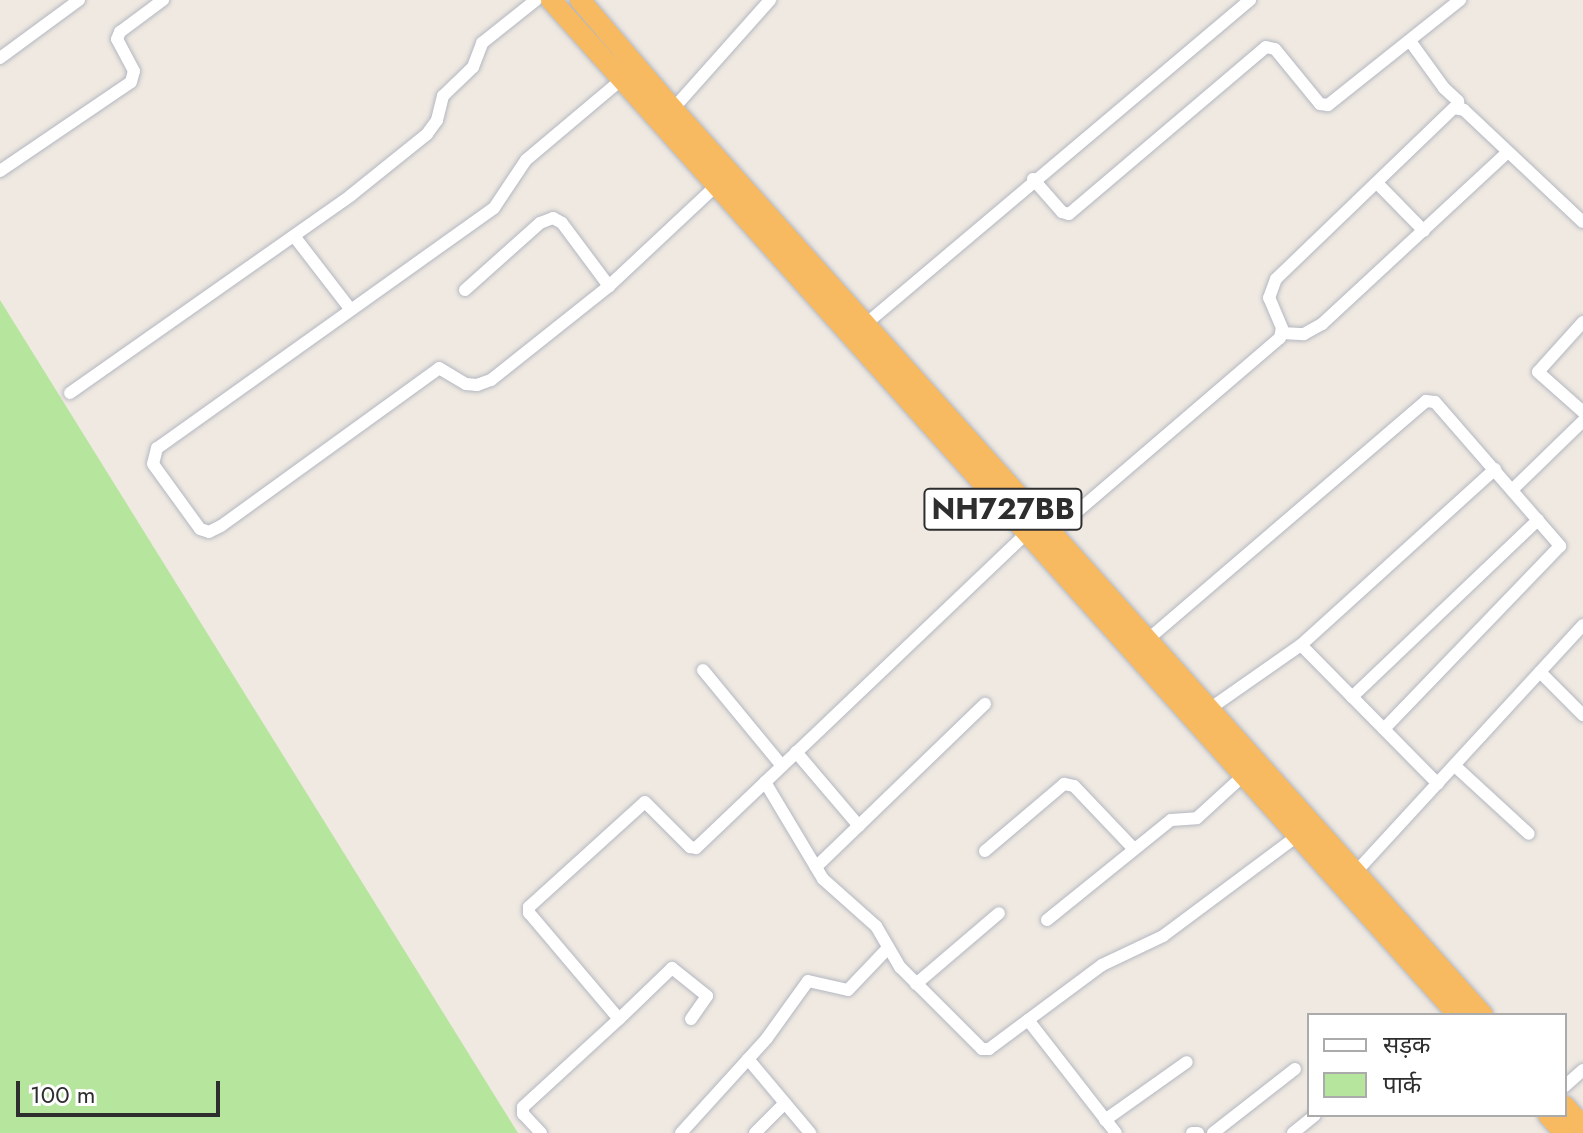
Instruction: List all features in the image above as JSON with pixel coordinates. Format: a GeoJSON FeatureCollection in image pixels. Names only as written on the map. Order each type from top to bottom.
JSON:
{"type":"FeatureCollection","features":[{"type":"Feature","properties":{"kind":"highway","name":"NH727BB"},"geometry":{"type":"LineString","coordinates":[[551,0],[717,185],[1051,534],[1481,1013]]}},
{"type":"Feature","properties":{"kind":"highway","name":"NH727BB"},"geometry":{"type":"LineString","coordinates":[[580,0],[1026,534],[1456,1013]]}},
{"type":"Feature","properties":{"kind":"highway"},"geometry":{"type":"LineString","coordinates":[[1555,1122],[1583,1127]]}},
{"type":"Feature","properties":{"kind":"street"},"geometry":{"type":"LineString","coordinates":[[0,58],[79,0]]}},
{"type":"Feature","properties":{"kind":"street"},"geometry":{"type":"LineString","coordinates":[[0,171],[131,82],[134,71],[117,39],[120,32],[163,0]]}},
{"type":"Feature","properties":{"kind":"street"},"geometry":{"type":"LineString","coordinates":[[70,393],[294,236],[427,134],[437,120],[443,96],[473,67],[482,43],[536,0]]}},
{"type":"Feature","properties":{"kind":"street"},"geometry":{"type":"LineString","coordinates":[[673,109],[770,0]]}},
{"type":"Feature","properties":{"kind":"street"},"geometry":{"type":"LineString","coordinates":[[858,330],[1033,179],[1250,0]]}},
{"type":"Feature","properties":{"kind":"street"},"geometry":{"type":"LineString","coordinates":[[1033,179],[1062,212],[1069,214],[1266,47],[1275,49],[1320,104],[1328,105],[1460,0]]}},
{"type":"Feature","properties":{"kind":"street"},"geometry":{"type":"LineString","coordinates":[[1410,41],[1444,88],[1458,101],[1459,108],[1583,222]]}},
{"type":"Feature","properties":{"kind":"street"},"geometry":{"type":"LineString","coordinates":[[621,80],[526,160],[494,208],[157,448],[153,464],[200,529],[209,532],[221,526],[439,368],[466,384],[477,385],[491,380],[609,286],[717,185]]}},
{"type":"Feature","properties":{"kind":"street"},"geometry":{"type":"LineString","coordinates":[[1282,333],[1269,298],[1276,279],[1454,108],[1459,108]]}},
{"type":"Feature","properties":{"kind":"street"},"geometry":{"type":"LineString","coordinates":[[1051,534],[1282,333],[1304,334],[1322,324],[1508,152]]}},
{"type":"Feature","properties":{"kind":"street"},"geometry":{"type":"LineString","coordinates":[[1377,183],[1424,231]]}},
{"type":"Feature","properties":{"kind":"street"},"geometry":{"type":"LineString","coordinates":[[465,290],[540,223],[553,218],[562,223],[609,286]]}},
{"type":"Feature","properties":{"kind":"street"},"geometry":{"type":"LineString","coordinates":[[294,236],[351,310]]}},
{"type":"Feature","properties":{"kind":"street"},"geometry":{"type":"LineString","coordinates":[[1583,322],[1538,372],[1583,412]]}},
{"type":"Feature","properties":{"kind":"street"},"geometry":{"type":"LineString","coordinates":[[1146,641],[1426,401],[1439,405],[1559,543],[1559,548],[1384,729]]}},
{"type":"Feature","properties":{"kind":"street"},"geometry":{"type":"LineString","coordinates":[[1512,490],[1583,421]]}},
{"type":"Feature","properties":{"kind":"street"},"geometry":{"type":"LineString","coordinates":[[1208,710],[1301,645],[1495,469]]}},
{"type":"Feature","properties":{"kind":"street"},"geometry":{"type":"LineString","coordinates":[[1352,697],[1538,520]]}},
{"type":"Feature","properties":{"kind":"street"},"geometry":{"type":"LineString","coordinates":[[619,1019],[529,913],[529,907],[642,803],[649,803],[693,849],[1026,534]]}},
{"type":"Feature","properties":{"kind":"street"},"geometry":{"type":"LineString","coordinates":[[1355,873],[1540,672],[1580,633]]}},
{"type":"Feature","properties":{"kind":"street"},"geometry":{"type":"LineString","coordinates":[[1301,645],[1438,784]]}},
{"type":"Feature","properties":{"kind":"street"},"geometry":{"type":"LineString","coordinates":[[703,670],[782,766]]}},
{"type":"Feature","properties":{"kind":"street"},"geometry":{"type":"LineString","coordinates":[[1540,672],[1583,715]]}},
{"type":"Feature","properties":{"kind":"street"},"geometry":{"type":"LineString","coordinates":[[816,867],[985,704]]}},
{"type":"Feature","properties":{"kind":"street"},"geometry":{"type":"LineString","coordinates":[[796,752],[859,826]]}},
{"type":"Feature","properties":{"kind":"street"},"geometry":{"type":"LineString","coordinates":[[1455,766],[1529,834]]}},
{"type":"Feature","properties":{"kind":"street"},"geometry":{"type":"LineString","coordinates":[[1047,920],[1171,820],[1197,818],[1243,776]]}},
{"type":"Feature","properties":{"kind":"street"},"geometry":{"type":"LineString","coordinates":[[765,782],[832,889],[876,926],[888,948],[916,984],[982,1049],[989,1049],[1102,965],[1163,936],[1297,836]]}},
{"type":"Feature","properties":{"kind":"street"},"geometry":{"type":"LineString","coordinates":[[985,851],[1064,784],[1074,786],[1134,849]]}},
{"type":"Feature","properties":{"kind":"street"},"geometry":{"type":"LineString","coordinates":[[916,984],[999,913]]}},
{"type":"Feature","properties":{"kind":"street"},"geometry":{"type":"LineString","coordinates":[[681,1133],[748,1059],[808,981],[848,990],[888,948]]}},
{"type":"Feature","properties":{"kind":"street"},"geometry":{"type":"LineString","coordinates":[[541,1133],[523,1114],[523,1107],[672,968],[707,996],[691,1019]]}},
{"type":"Feature","properties":{"kind":"street"},"geometry":{"type":"LineString","coordinates":[[1028,1020],[1116,1133]]}},
{"type":"Feature","properties":{"kind":"street"},"geometry":{"type":"LineString","coordinates":[[748,1059],[810,1133]]}},
{"type":"Feature","properties":{"kind":"street"},"geometry":{"type":"LineString","coordinates":[[1105,1120],[1187,1062]]}},
{"type":"Feature","properties":{"kind":"street"},"geometry":{"type":"LineString","coordinates":[[1213,1133],[1295,1069]]}},
{"type":"Feature","properties":{"kind":"street"},"geometry":{"type":"LineString","coordinates":[[1567,1084],[1583,1070]]}},
{"type":"Feature","properties":{"kind":"street"},"geometry":{"type":"LineString","coordinates":[[755,1133],[785,1103]]}},
{"type":"Feature","properties":{"kind":"street"},"geometry":{"type":"LineString","coordinates":[[1293,1133],[1313,1117]]}},
{"type":"Feature","properties":{"kind":"street"},"geometry":{"type":"LineString","coordinates":[[1192,1133],[1198,1133]]}},
{"type":"Feature","properties":{"kind":"green space"},"geometry":{"type":"Polygon","coordinates":[[[0,300],[518,1133],[0,1133],[0,300]]]}}]}
